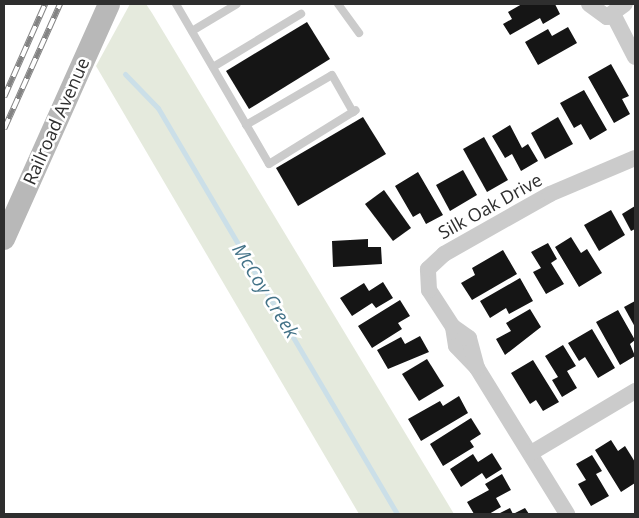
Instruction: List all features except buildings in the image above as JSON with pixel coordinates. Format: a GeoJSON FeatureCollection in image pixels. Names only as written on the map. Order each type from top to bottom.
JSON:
{"type":"FeatureCollection","features":[{"type":"Feature","properties":{"kind":"main road","name":"Railroad Avenue"},"geometry":{"type":"LineString","coordinates":[[4,238],[109,4]]}},
{"type":"Feature","properties":{"kind":"street"},"geometry":{"type":"LineString","coordinates":[[590,4],[600,15],[620,10],[635,57]]}},
{"type":"Feature","properties":{"kind":"street","name":"Silk Oak Drive"},"geometry":{"type":"LineString","coordinates":[[568,514],[477,368],[469,338],[453,327],[429,290],[428,269],[444,254],[550,194],[635,158]]}},
{"type":"Feature","properties":{"kind":"street"},"geometry":{"type":"LineString","coordinates":[[530,453],[635,391]]}},
{"type":"Feature","properties":{"kind":"lane"},"geometry":{"type":"LineString","coordinates":[[176,4],[213,67],[246,125],[269,164],[355,111],[332,75],[246,125]]}},
{"type":"Feature","properties":{"kind":"lane"},"geometry":{"type":"LineString","coordinates":[[192,31],[237,4]]}},
{"type":"Feature","properties":{"kind":"lane"},"geometry":{"type":"LineString","coordinates":[[338,4],[359,33]]}},
{"type":"Feature","properties":{"kind":"lane"},"geometry":{"type":"LineString","coordinates":[[213,67],[301,14]]}},
{"type":"Feature","properties":{"kind":"shaded area"},"geometry":{"type":"Polygon","coordinates":[[[130,4],[146,4],[152,13],[454,514],[359,514],[96,66],[130,4]]]}},
{"type":"Feature","properties":{"kind":"waterway","name":"McCoy Creek"},"geometry":{"type":"LineString","coordinates":[[125,74],[158,108],[397,514]]}},
{"type":"Feature","properties":{"kind":"railway"},"geometry":{"type":"LineString","coordinates":[[4,97],[45,4]]}},
{"type":"Feature","properties":{"kind":"railway"},"geometry":{"type":"LineString","coordinates":[[4,129],[60,4]]}}]}
